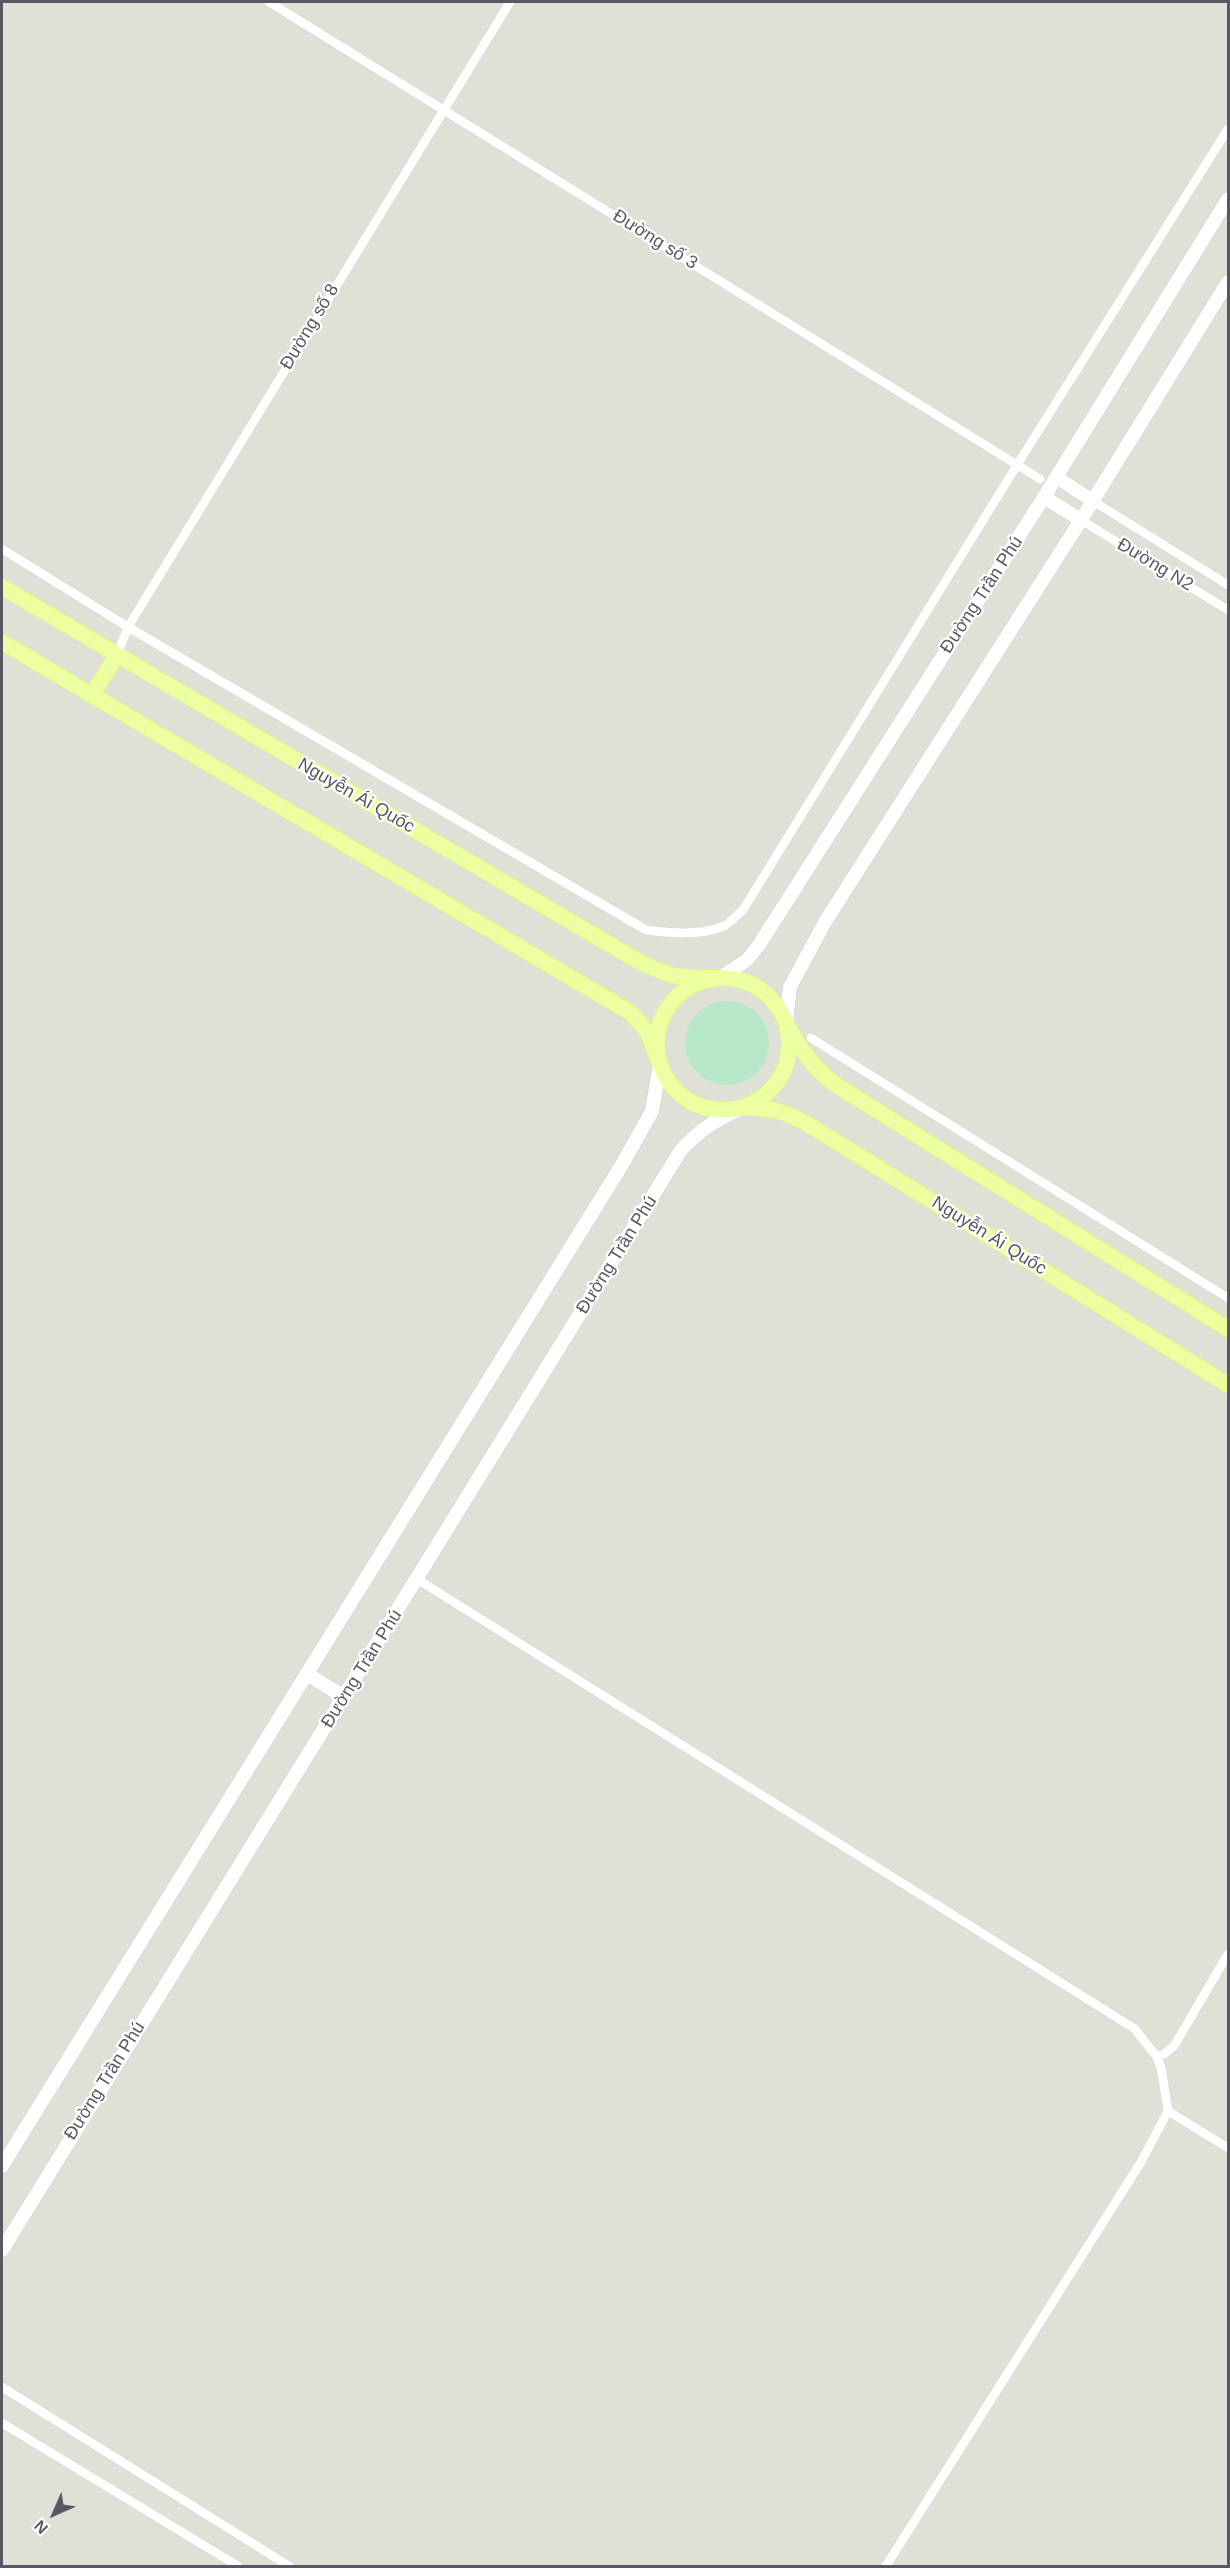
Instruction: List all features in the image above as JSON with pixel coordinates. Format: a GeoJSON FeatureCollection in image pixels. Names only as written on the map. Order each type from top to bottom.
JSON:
{"type":"FeatureCollection","features":[{"type":"Feature","properties":{"kind":"main road","name":"Đường Trần Phú"},"geometry":{"type":"LineString","coordinates":[[720,978],[747,960],[759,945],[1044,497],[1228,199]]}},
{"type":"Feature","properties":{"kind":"main road"},"geometry":{"type":"LineString","coordinates":[[2,642],[632,1013],[647,1031],[669,1083],[683,1097],[701,1107],[721,1111],[742,1108],[761,1099],[769,1092],[777,1084],[787,1065],[790,1044],[786,1023],[790,987],[815,939],[1093,501],[1228,282]]}},
{"type":"Feature","properties":{"kind":"main road"},"geometry":{"type":"LineString","coordinates":[[1056,477],[1093,501]]}},
{"type":"Feature","properties":{"kind":"main road"},"geometry":{"type":"LineString","coordinates":[[1044,497],[1081,520]]}},
{"type":"Feature","properties":{"kind":"main road","name":"Nguyễn Ái Quốc"},"geometry":{"type":"LineString","coordinates":[[2,587],[639,962],[663,975],[692,979],[720,978]]}},
{"type":"Feature","properties":{"kind":"main road"},"geometry":{"type":"LineString","coordinates":[[92,695],[117,655]]}},
{"type":"Feature","properties":{"kind":"main road"},"geometry":{"type":"LineString","coordinates":[[2,2166],[645,1125],[652,1111],[660,1064],[656,1044],[659,1024],[668,1006],[682,991],[700,981],[720,978],[741,980],[760,989],[776,1004],[802,1053],[816,1070],[836,1085],[1228,1329]]}},
{"type":"Feature","properties":{"kind":"main road","name":"Đường Trần Phú"},"geometry":{"type":"LineString","coordinates":[[2,2250],[681,1150],[706,1126],[742,1108]]}},
{"type":"Feature","properties":{"kind":"main road","name":"Nguyễn Ái Quốc"},"geometry":{"type":"LineString","coordinates":[[742,1108],[764,1108],[786,1112],[811,1126],[1228,1385]]}},
{"type":"Feature","properties":{"kind":"main road"},"geometry":{"type":"LineString","coordinates":[[307,1674],[344,1697]]}},
{"type":"Feature","properties":{"kind":"street","name":"Đường số 3"},"geometry":{"type":"LineString","coordinates":[[268,2],[443,108],[1040,479]]}},
{"type":"Feature","properties":{"kind":"street","name":"Đường số 8"},"geometry":{"type":"LineString","coordinates":[[117,655],[128,627],[443,108],[510,2]]}},
{"type":"Feature","properties":{"kind":"street"},"geometry":{"type":"LineString","coordinates":[[2,549],[128,627],[646,930],[669,933],[695,932],[725,926],[743,910],[1017,465],[1228,129]]}},
{"type":"Feature","properties":{"kind":"street"},"geometry":{"type":"LineString","coordinates":[[1044,497],[1040,479],[1056,477]]}},
{"type":"Feature","properties":{"kind":"street","name":"Đường N2"},"geometry":{"type":"LineString","coordinates":[[1093,501],[1228,585]]}},
{"type":"Feature","properties":{"kind":"street","name":"Đường N2"},"geometry":{"type":"LineString","coordinates":[[1081,520],[1228,610]]}},
{"type":"Feature","properties":{"kind":"street"},"geometry":{"type":"LineString","coordinates":[[811,1038],[1228,1298]]}},
{"type":"Feature","properties":{"kind":"street"},"geometry":{"type":"LineString","coordinates":[[417,1579],[1135,2030],[1156,2056],[1164,2079],[1168,2111],[1141,2162],[886,2566]]}},
{"type":"Feature","properties":{"kind":"street"},"geometry":{"type":"LineString","coordinates":[[1156,2056],[1164,2054],[1174,2046],[1228,1954]]}},
{"type":"Feature","properties":{"kind":"street"},"geometry":{"type":"LineString","coordinates":[[1168,2111],[1228,2148]]}},
{"type":"Feature","properties":{"kind":"street"},"geometry":{"type":"LineString","coordinates":[[2,2387],[289,2566]]}},
{"type":"Feature","properties":{"kind":"street"},"geometry":{"type":"LineString","coordinates":[[2,2423],[238,2566]]}},
{"type":"Feature","properties":{"kind":"shaded area"},"geometry":{"type":"Polygon","coordinates":[[[2,2],[1228,2],[1228,2566],[2,2566],[2,2]]]}},
{"type":"Feature","properties":{"kind":"green space"},"geometry":{"type":"Polygon","coordinates":[[[727,1001],[743,1004],[757,1013],[766,1027],[769,1043],[766,1059],[757,1073],[743,1082],[727,1085],[711,1082],[697,1073],[688,1059],[685,1043],[688,1027],[697,1013],[711,1004],[727,1001]]]}}]}
